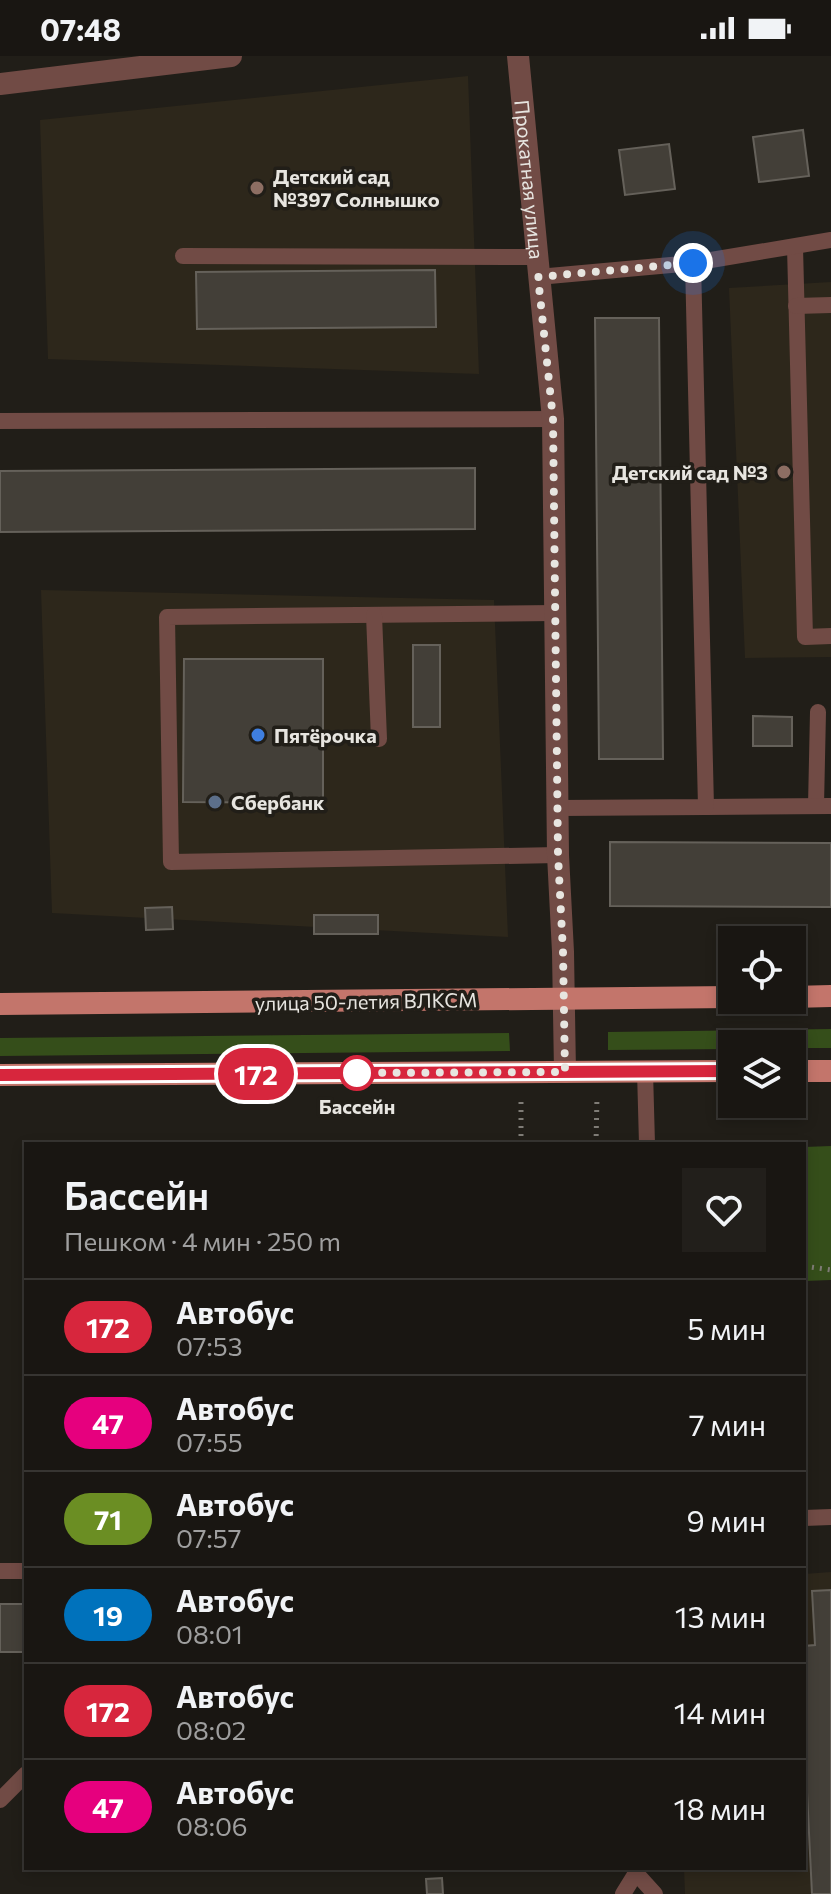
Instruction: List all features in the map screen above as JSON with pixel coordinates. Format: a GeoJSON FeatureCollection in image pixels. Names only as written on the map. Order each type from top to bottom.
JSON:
{"type":"FeatureCollection","features":[{"type":"Feature","properties":{"kind":"main road"},"geometry":{"type":"LineString","coordinates":[[806,997],[831,996]]}},
{"type":"Feature","properties":{"kind":"main road","name":"улица 50-летия ВЛКСМ"},"geometry":{"type":"LineString","coordinates":[[0,1004],[718,997]]}},
{"type":"Feature","properties":{"kind":"main road"},"geometry":{"type":"LineString","coordinates":[[0,1075],[718,1071]]}},
{"type":"Feature","properties":{"kind":"main road"},"geometry":{"type":"LineString","coordinates":[[806,1071],[831,1071]]}},
{"type":"Feature","properties":{"kind":"street"},"geometry":{"type":"LineString","coordinates":[[0,84],[155,60],[231,56]]}},
{"type":"Feature","properties":{"kind":"street","name":"Прокатная улица"},"geometry":{"type":"LineString","coordinates":[[518,56],[553,419],[558,855],[565,1072]]}},
{"type":"Feature","properties":{"kind":"lane"},"geometry":{"type":"LineString","coordinates":[[183,256],[538,267],[693,263],[831,240]]}},
{"type":"Feature","properties":{"kind":"lane"},"geometry":{"type":"LineString","coordinates":[[795,247],[805,637],[831,636]]}},
{"type":"Feature","properties":{"kind":"lane"},"geometry":{"type":"LineString","coordinates":[[693,263],[706,807]]}},
{"type":"Feature","properties":{"kind":"lane"},"geometry":{"type":"LineString","coordinates":[[796,306],[831,305]]}},
{"type":"Feature","properties":{"kind":"lane"},"geometry":{"type":"LineString","coordinates":[[0,421],[553,419]]}},
{"type":"Feature","properties":{"kind":"lane"},"geometry":{"type":"LineString","coordinates":[[555,613],[167,617],[171,862],[558,855]]}},
{"type":"Feature","properties":{"kind":"lane"},"geometry":{"type":"LineString","coordinates":[[374,615],[379,739]]}},
{"type":"Feature","properties":{"kind":"lane"},"geometry":{"type":"LineString","coordinates":[[559,808],[824,806],[818,712]]}},
{"type":"Feature","properties":{"kind":"lane"},"geometry":{"type":"LineString","coordinates":[[645,1071],[647,1142]]}},
{"type":"Feature","properties":{"kind":"lane"},"geometry":{"type":"LineString","coordinates":[[806,1518],[831,1517]]}},
{"type":"Feature","properties":{"kind":"lane"},"geometry":{"type":"LineString","coordinates":[[0,1571],[24,1571]]}},
{"type":"Feature","properties":{"kind":"lane"},"geometry":{"type":"LineString","coordinates":[[0,1800],[24,1776]]}},
{"type":"Feature","properties":{"kind":"lane"},"geometry":{"type":"LineString","coordinates":[[623,1894],[635,1870],[655,1894]]}},
{"type":"Feature","properties":{"kind":"path"},"geometry":{"type":"LineString","coordinates":[[521,1085],[521,1142]]}},
{"type":"Feature","properties":{"kind":"path"},"geometry":{"type":"LineString","coordinates":[[596,1142],[597,1091]]}},
{"type":"Feature","properties":{"kind":"path"},"geometry":{"type":"LineString","coordinates":[[806,1266],[831,1270]]}},
{"type":"Feature","properties":{"kind":"shaded area","name":"Детский сад №397 Солнышко"},"geometry":{"type":"Polygon","coordinates":[[[468,76],[479,374],[48,359],[40,120],[468,76]]]}},
{"type":"Feature","properties":{"kind":"shaded area","name":"Детский сад №3"},"geometry":{"type":"Polygon","coordinates":[[[831,282],[831,657],[745,658],[729,288],[831,282]]]}},
{"type":"Feature","properties":{"kind":"shaded area"},"geometry":{"type":"Polygon","coordinates":[[[41,590],[494,600],[508,937],[52,913],[41,590]]]}},
{"type":"Feature","properties":{"kind":"shaded area"},"geometry":{"type":"Polygon","coordinates":[[[831,1572],[831,1894],[685,1894],[684,1870],[806,1870],[806,1574],[831,1572]]]}},
{"type":"Feature","properties":{"kind":"green space"},"geometry":{"type":"Polygon","coordinates":[[[831,1029],[831,1048],[806,1048],[806,1030],[757,1030],[831,1029]]]}},
{"type":"Feature","properties":{"kind":"green space"},"geometry":{"type":"Polygon","coordinates":[[[718,1031],[718,1049],[608,1050],[608,1032],[718,1031]]]}},
{"type":"Feature","properties":{"kind":"green space"},"geometry":{"type":"Polygon","coordinates":[[[509,1033],[510,1051],[0,1056],[0,1038],[509,1033]]]}},
{"type":"Feature","properties":{"kind":"green space"},"geometry":{"type":"Polygon","coordinates":[[[831,1146],[831,1280],[806,1281],[806,1147],[831,1146]]]}},
{"type":"Feature","properties":{"kind":"building"},"geometry":{"type":"Polygon","coordinates":[[[803,130],[809,176],[759,182],[753,137],[803,130]]]}},
{"type":"Feature","properties":{"kind":"building"},"geometry":{"type":"Polygon","coordinates":[[[669,144],[675,189],[625,195],[619,150],[669,144]]]}},
{"type":"Feature","properties":{"kind":"building"},"geometry":{"type":"Polygon","coordinates":[[[435,270],[436,327],[197,329],[196,272],[435,270]]]}},
{"type":"Feature","properties":{"kind":"building"},"geometry":{"type":"Polygon","coordinates":[[[595,318],[659,318],[663,759],[599,759],[595,318]]]}},
{"type":"Feature","properties":{"kind":"building"},"geometry":{"type":"Polygon","coordinates":[[[475,468],[475,529],[0,532],[0,471],[475,468]]]}},
{"type":"Feature","properties":{"kind":"building"},"geometry":{"type":"Polygon","coordinates":[[[413,645],[440,645],[440,727],[413,727],[413,645]]]}},
{"type":"Feature","properties":{"kind":"building"},"geometry":{"type":"Polygon","coordinates":[[[184,659],[323,659],[323,803],[183,802],[184,659]]]}},
{"type":"Feature","properties":{"kind":"building"},"geometry":{"type":"Polygon","coordinates":[[[753,716],[792,717],[792,746],[753,746],[753,716]]]}},
{"type":"Feature","properties":{"kind":"building"},"geometry":{"type":"Polygon","coordinates":[[[610,842],[831,843],[831,907],[610,906],[610,842]]]}},
{"type":"Feature","properties":{"kind":"building"},"geometry":{"type":"Polygon","coordinates":[[[172,907],[173,929],[146,930],[145,908],[172,907]]]}},
{"type":"Feature","properties":{"kind":"building"},"geometry":{"type":"Polygon","coordinates":[[[314,915],[378,915],[378,934],[314,934],[314,915]]]}},
{"type":"Feature","properties":{"kind":"building"},"geometry":{"type":"Polygon","coordinates":[[[831,1590],[831,1894],[812,1894],[806,1772],[806,1646],[815,1645],[812,1591],[831,1590]]]}},
{"type":"Feature","properties":{"kind":"building"},"geometry":{"type":"Polygon","coordinates":[[[0,1604],[24,1604],[24,1652],[0,1652],[0,1604]]]}},
{"type":"Feature","properties":{"kind":"building"},"geometry":{"type":"Polygon","coordinates":[[[442,1878],[443,1894],[427,1894],[426,1879],[442,1878]]]}},
{"type":"Feature","properties":{"kind":"bus line","name":"172"},"geometry":{"type":"LineString","coordinates":[[0,1075],[718,1071]]}},
{"type":"Feature","properties":{"kind":"place","name":"Детский сад №397 Солнышко"},"geometry":{"type":"Point","coordinates":[257,188]}},
{"type":"Feature","properties":{"kind":"place","name":"Детский сад №3"},"geometry":{"type":"Point","coordinates":[784,472]}},
{"type":"Feature","properties":{"kind":"place","name":"Пятёрочка"},"geometry":{"type":"Point","coordinates":[258,735]}},
{"type":"Feature","properties":{"kind":"place","name":"Сбербанк"},"geometry":{"type":"Point","coordinates":[215,802]}},
{"type":"Feature","properties":{"kind":"place","name":"Бассейн"},"geometry":{"type":"Point","coordinates":[357,1073]}},
{"type":"Feature","properties":{"kind":"route"},"geometry":{"type":"LineString","coordinates":[[357,1073],[348,1073],[565,1072],[558,855],[553,419],[538,277],[693,263]]}}]}
